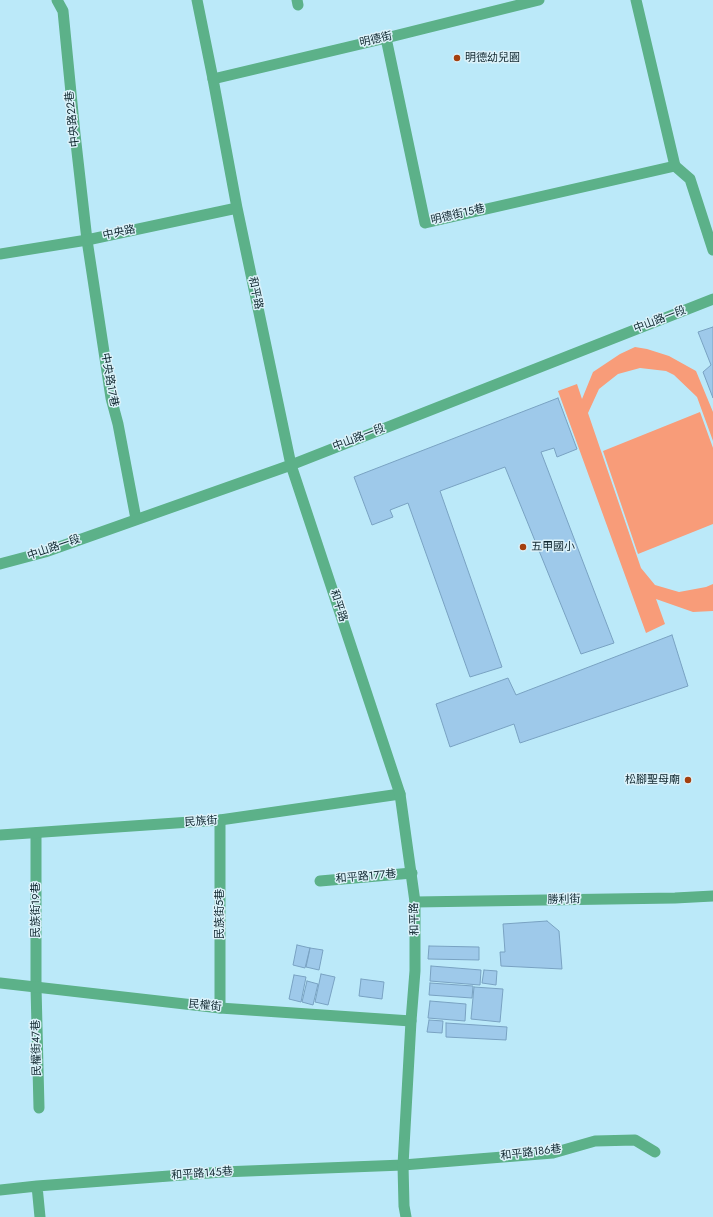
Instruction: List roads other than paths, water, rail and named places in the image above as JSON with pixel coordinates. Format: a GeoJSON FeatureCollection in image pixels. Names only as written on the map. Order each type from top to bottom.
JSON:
{"type":"FeatureCollection","features":[{"type":"Feature","properties":{"kind":"street","name":"中央路22巷"},"geometry":{"type":"LineString","coordinates":[[57,0],[63,11],[87,240]]}},
{"type":"Feature","properties":{"kind":"street","name":"和平路"},"geometry":{"type":"LineString","coordinates":[[197,0],[237,208],[291,465],[400,794],[415,902],[415,971],[404,1165],[404,1206],[406,1217]]}},
{"type":"Feature","properties":{"kind":"street","name":"明德街"},"geometry":{"type":"LineString","coordinates":[[213,79],[539,0]]}},
{"type":"Feature","properties":{"kind":"street"},"geometry":{"type":"LineString","coordinates":[[636,0],[675,166],[690,180],[713,250]]}},
{"type":"Feature","properties":{"kind":"street","name":"明德街15巷"},"geometry":{"type":"LineString","coordinates":[[386,38],[425,222],[675,166]]}},
{"type":"Feature","properties":{"kind":"street","name":"中央路"},"geometry":{"type":"LineString","coordinates":[[0,254],[87,240],[237,208]]}},
{"type":"Feature","properties":{"kind":"street","name":"中央路17巷"},"geometry":{"type":"LineString","coordinates":[[87,240],[110,398],[118,424],[136,519]]}},
{"type":"Feature","properties":{"kind":"street","name":"中山路一段"},"geometry":{"type":"LineString","coordinates":[[0,564],[45,552],[291,465],[713,299]]}},
{"type":"Feature","properties":{"kind":"street","name":"民族街"},"geometry":{"type":"LineString","coordinates":[[0,835],[220,820],[400,794]]}},
{"type":"Feature","properties":{"kind":"street","name":"民族街5巷"},"geometry":{"type":"LineString","coordinates":[[220,820],[220,1008]]}},
{"type":"Feature","properties":{"kind":"street","name":"民族街19巷"},"geometry":{"type":"LineString","coordinates":[[36,833],[36,987]]}},
{"type":"Feature","properties":{"kind":"street","name":"和平路177巷"},"geometry":{"type":"LineString","coordinates":[[320,881],[412,873]]}},
{"type":"Feature","properties":{"kind":"street","name":"勝利街"},"geometry":{"type":"LineString","coordinates":[[415,902],[675,898],[713,896]]}},
{"type":"Feature","properties":{"kind":"street","name":"民權街"},"geometry":{"type":"LineString","coordinates":[[0,983],[220,1008],[411,1022]]}},
{"type":"Feature","properties":{"kind":"street","name":"民權街47巷"},"geometry":{"type":"LineString","coordinates":[[36,987],[39,1108]]}},
{"type":"Feature","properties":{"kind":"street","name":"和平路186巷"},"geometry":{"type":"LineString","coordinates":[[404,1165],[553,1153],[595,1141],[635,1140],[655,1152]]}},
{"type":"Feature","properties":{"kind":"street","name":"和平路145巷"},"geometry":{"type":"LineString","coordinates":[[0,1190],[222,1172],[404,1165]]}},
{"type":"Feature","properties":{"kind":"street"},"geometry":{"type":"LineString","coordinates":[[37,1186],[40,1217]]}},
{"type":"Feature","properties":{"kind":"place","name":"明德幼兒園"},"geometry":{"type":"Point","coordinates":[457,58]}},
{"type":"Feature","properties":{"kind":"place","name":"五甲國小"},"geometry":{"type":"Point","coordinates":[523,547]}},
{"type":"Feature","properties":{"kind":"place","name":"松腳聖母廟"},"geometry":{"type":"Point","coordinates":[688,780]}}]}
